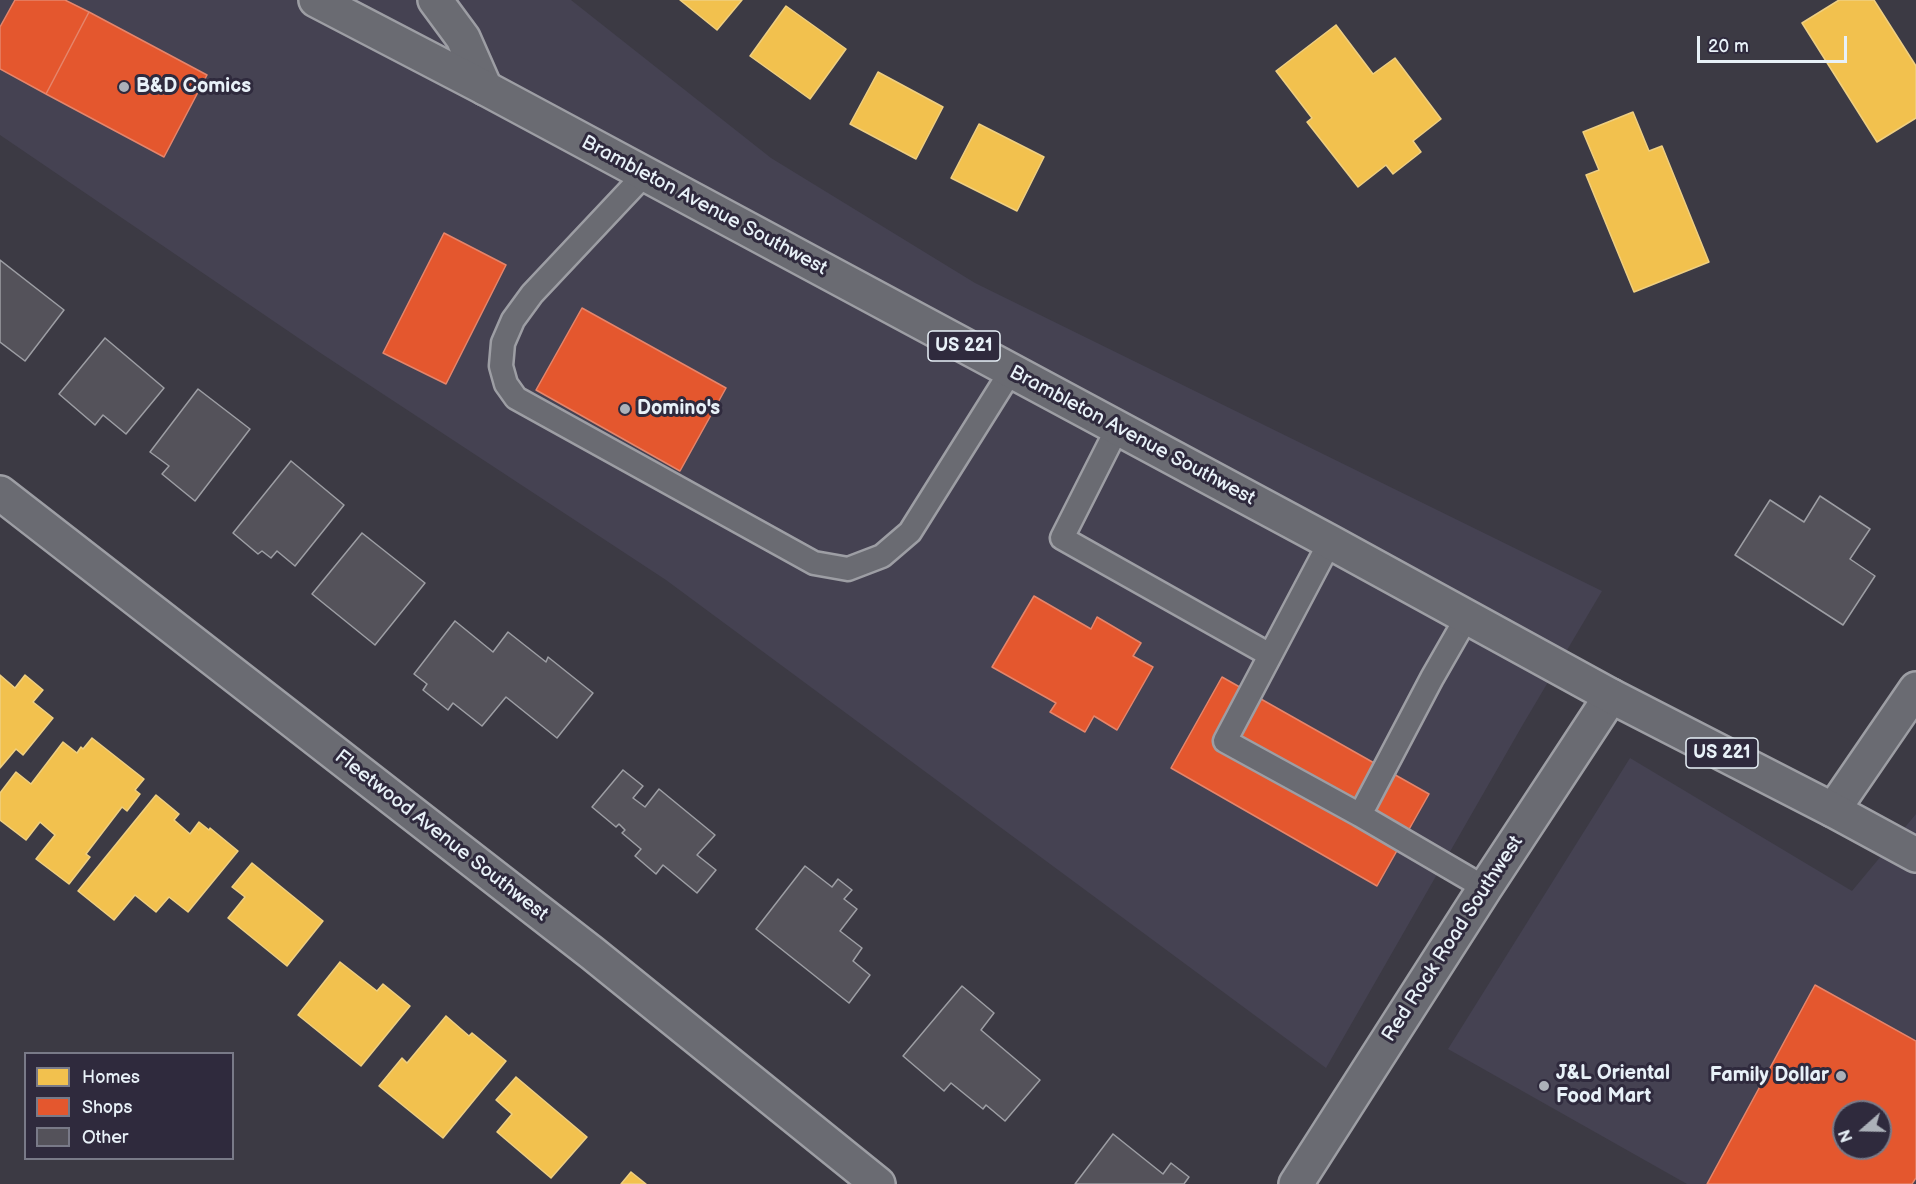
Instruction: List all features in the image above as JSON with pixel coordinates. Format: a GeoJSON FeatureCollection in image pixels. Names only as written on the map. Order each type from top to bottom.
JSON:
{"type":"FeatureCollection","features":[{"type":"Feature","properties":{"kind":"street","name":"Brambleton Avenue Southwest"},"geometry":{"type":"LineString","coordinates":[[316,0],[1330,542],[1611,696],[1916,855]]}},
{"type":"Feature","properties":{"kind":"street"},"geometry":{"type":"LineString","coordinates":[[435,0],[463,38],[484,88]]}},
{"type":"Feature","properties":{"kind":"street","name":"Fleetwood Avenue Southwest"},"geometry":{"type":"LineString","coordinates":[[0,493],[592,953],[878,1184]]}},
{"type":"Feature","properties":{"kind":"street"},"geometry":{"type":"LineString","coordinates":[[1833,810],[1916,689]]}},
{"type":"Feature","properties":{"kind":"street","name":"Red Rock Road Southwest"},"geometry":{"type":"LineString","coordinates":[[1296,1184],[1611,696]]}},
{"type":"Feature","properties":{"kind":"lane"},"geometry":{"type":"LineString","coordinates":[[645,174],[562,263],[513,320],[503,343],[501,366],[506,384],[516,398],[814,563],[848,568],[882,556],[910,532],[1011,371]]}},
{"type":"Feature","properties":{"kind":"lane"},"geometry":{"type":"LineString","coordinates":[[1117,429],[1062,538],[1270,655]]}},
{"type":"Feature","properties":{"kind":"lane"},"geometry":{"type":"LineString","coordinates":[[1330,542],[1225,741],[1360,815],[1485,888]]}},
{"type":"Feature","properties":{"kind":"lane"},"geometry":{"type":"LineString","coordinates":[[1360,815],[1467,617]]}},
{"type":"Feature","properties":{"kind":"shaded area"},"geometry":{"type":"Polygon","coordinates":[[[0,0],[571,0],[771,158],[975,283],[1602,591],[1326,1068],[666,580],[319,352],[0,135],[0,0]]]}},
{"type":"Feature","properties":{"kind":"shaded area"},"geometry":{"type":"Polygon","coordinates":[[[1630,758],[1852,891],[1916,814],[1916,1184],[1687,1184],[1448,1049],[1630,758]]]}},
{"type":"Feature","properties":{"kind":"building: Homes"},"geometry":{"type":"Polygon","coordinates":[[[680,0],[742,0],[717,30],[680,0]]]}},
{"type":"Feature","properties":{"kind":"building: Homes"},"geometry":{"type":"Polygon","coordinates":[[[1839,0],[1874,0],[1916,66],[1916,118],[1877,142],[1802,23],[1839,0]]]}},
{"type":"Feature","properties":{"kind":"building: Homes"},"geometry":{"type":"Polygon","coordinates":[[[786,6],[846,49],[810,99],[750,56],[786,6]]]}},
{"type":"Feature","properties":{"kind":"building: Homes"},"geometry":{"type":"Polygon","coordinates":[[[1336,25],[1373,74],[1395,58],[1441,119],[1413,141],[1421,152],[1393,174],[1386,165],[1358,187],[1307,122],[1312,118],[1276,71],[1336,25]]]}},
{"type":"Feature","properties":{"kind":"building: Homes"},"geometry":{"type":"Polygon","coordinates":[[[878,72],[943,107],[916,159],[850,124],[878,72]]]}},
{"type":"Feature","properties":{"kind":"building: Homes"},"geometry":{"type":"Polygon","coordinates":[[[1633,112],[1649,151],[1662,146],[1709,262],[1634,292],[1586,175],[1599,170],[1583,132],[1633,112]]]}},
{"type":"Feature","properties":{"kind":"building: Homes"},"geometry":{"type":"Polygon","coordinates":[[[979,124],[1044,157],[1017,211],[951,178],[979,124]]]}},
{"type":"Feature","properties":{"kind":"building: Homes"},"geometry":{"type":"Polygon","coordinates":[[[0,675],[15,688],[25,675],[43,690],[33,702],[53,718],[23,755],[16,749],[0,768],[0,675]]]}},
{"type":"Feature","properties":{"kind":"building: Homes"},"geometry":{"type":"Polygon","coordinates":[[[92,738],[144,779],[135,790],[140,794],[127,811],[122,807],[86,854],[90,857],[69,884],[36,859],[55,835],[40,822],[26,840],[0,820],[0,793],[16,772],[31,784],[63,742],[77,753],[92,738]]]}},
{"type":"Feature","properties":{"kind":"building: Homes"},"geometry":{"type":"Polygon","coordinates":[[[156,795],[179,814],[174,820],[190,834],[199,822],[238,851],[188,912],[169,897],[156,912],[135,895],[114,920],[78,891],[156,795]]]}},
{"type":"Feature","properties":{"kind":"building: Homes"},"geometry":{"type":"Polygon","coordinates":[[[252,863],[323,921],[287,966],[228,918],[245,897],[232,887],[252,863]]]}},
{"type":"Feature","properties":{"kind":"building: Homes"},"geometry":{"type":"Polygon","coordinates":[[[340,962],[377,991],[383,984],[410,1006],[361,1066],[298,1015],[340,962]]]}},
{"type":"Feature","properties":{"kind":"building: Homes"},"geometry":{"type":"Polygon","coordinates":[[[446,1016],[469,1036],[472,1033],[506,1061],[443,1138],[379,1086],[402,1058],[407,1063],[446,1016]]]}},
{"type":"Feature","properties":{"kind":"building: Homes"},"geometry":{"type":"Polygon","coordinates":[[[516,1077],[587,1137],[551,1178],[497,1132],[512,1114],[496,1100],[516,1077]]]}},
{"type":"Feature","properties":{"kind":"building: Homes"},"geometry":{"type":"Polygon","coordinates":[[[631,1172],[646,1184],[621,1184],[631,1172]]]}},
{"type":"Feature","properties":{"kind":"building: Shops"},"geometry":{"type":"Polygon","coordinates":[[[15,0],[65,0],[89,12],[46,94],[0,69],[0,27],[15,0]]]}},
{"type":"Feature","properties":{"kind":"building: Shops"},"geometry":{"type":"Polygon","coordinates":[[[89,12],[207,75],[164,157],[46,94],[89,12]]]}},
{"type":"Feature","properties":{"kind":"building: Shops"},"geometry":{"type":"Polygon","coordinates":[[[444,233],[506,265],[446,384],[383,353],[444,233]]]}},
{"type":"Feature","properties":{"kind":"building: Shops"},"geometry":{"type":"Polygon","coordinates":[[[582,308],[726,388],[680,471],[536,390],[582,308]]]}},
{"type":"Feature","properties":{"kind":"building: Shops"},"geometry":{"type":"Polygon","coordinates":[[[1034,596],[1091,629],[1097,617],[1141,643],[1133,656],[1153,667],[1117,730],[1094,716],[1085,732],[1050,712],[1056,703],[992,667],[1034,596]]]}},
{"type":"Feature","properties":{"kind":"building: Shops"},"geometry":{"type":"Polygon","coordinates":[[[1222,677],[1429,794],[1377,886],[1171,768],[1222,677]]]}},
{"type":"Feature","properties":{"kind":"building: Shops","name":"Family Dollar"},"geometry":{"type":"Polygon","coordinates":[[[1815,985],[1916,1041],[1916,1178],[1912,1184],[1707,1184],[1815,985]]]}},
{"type":"Feature","properties":{"kind":"building: Other"},"geometry":{"type":"Polygon","coordinates":[[[0,260],[64,310],[25,361],[0,342],[0,260]]]}},
{"type":"Feature","properties":{"kind":"building: Other"},"geometry":{"type":"Polygon","coordinates":[[[105,338],[164,388],[126,434],[103,415],[95,425],[59,394],[105,338]]]}},
{"type":"Feature","properties":{"kind":"building: Other"},"geometry":{"type":"Polygon","coordinates":[[[198,389],[250,429],[195,501],[162,474],[169,466],[150,452],[198,389]]]}},
{"type":"Feature","properties":{"kind":"building: Other"},"geometry":{"type":"Polygon","coordinates":[[[291,461],[344,505],[295,566],[277,551],[271,558],[262,551],[258,554],[233,533],[291,461]]]}},
{"type":"Feature","properties":{"kind":"building: Other"},"geometry":{"type":"Polygon","coordinates":[[[1820,496],[1870,529],[1850,559],[1875,576],[1843,625],[1735,555],[1770,500],[1804,522],[1820,496]]]}},
{"type":"Feature","properties":{"kind":"building: Other"},"geometry":{"type":"Polygon","coordinates":[[[362,533],[425,583],[375,645],[312,594],[362,533]]]}},
{"type":"Feature","properties":{"kind":"building: Other"},"geometry":{"type":"Polygon","coordinates":[[[455,621],[493,652],[508,632],[546,662],[548,657],[593,693],[557,738],[506,697],[482,726],[453,703],[448,710],[423,690],[427,684],[414,674],[455,621]]]}},
{"type":"Feature","properties":{"kind":"building: Other"},"geometry":{"type":"Polygon","coordinates":[[[623,770],[643,786],[633,798],[645,807],[659,789],[715,835],[697,855],[716,870],[697,893],[663,865],[656,874],[635,856],[641,849],[622,833],[625,830],[619,824],[616,827],[592,807],[623,770]]]}},
{"type":"Feature","properties":{"kind":"building: Other"},"geometry":{"type":"Polygon","coordinates":[[[805,866],[832,887],[838,879],[852,890],[844,899],[857,909],[840,931],[862,948],[853,961],[870,975],[849,1003],[756,929],[805,866]]]}},
{"type":"Feature","properties":{"kind":"building: Other"},"geometry":{"type":"Polygon","coordinates":[[[962,986],[994,1013],[981,1030],[1040,1080],[1005,1121],[986,1105],[983,1109],[951,1083],[944,1091],[903,1056],[962,986]]]}},
{"type":"Feature","properties":{"kind":"building: Other"},"geometry":{"type":"Polygon","coordinates":[[[1113,1134],[1163,1174],[1171,1163],[1189,1177],[1184,1184],[1075,1184],[1113,1134]]]}},
{"type":"Feature","properties":{"kind":"place","name":"B&D Comics"},"geometry":{"type":"Point","coordinates":[124,87]}},
{"type":"Feature","properties":{"kind":"place","name":"Domino's"},"geometry":{"type":"Point","coordinates":[625,409]}},
{"type":"Feature","properties":{"kind":"place","name":"Family Dollar"},"geometry":{"type":"Point","coordinates":[1841,1076]}},
{"type":"Feature","properties":{"kind":"place","name":"J&L Oriental Food Mart"},"geometry":{"type":"Point","coordinates":[1544,1086]}}]}
